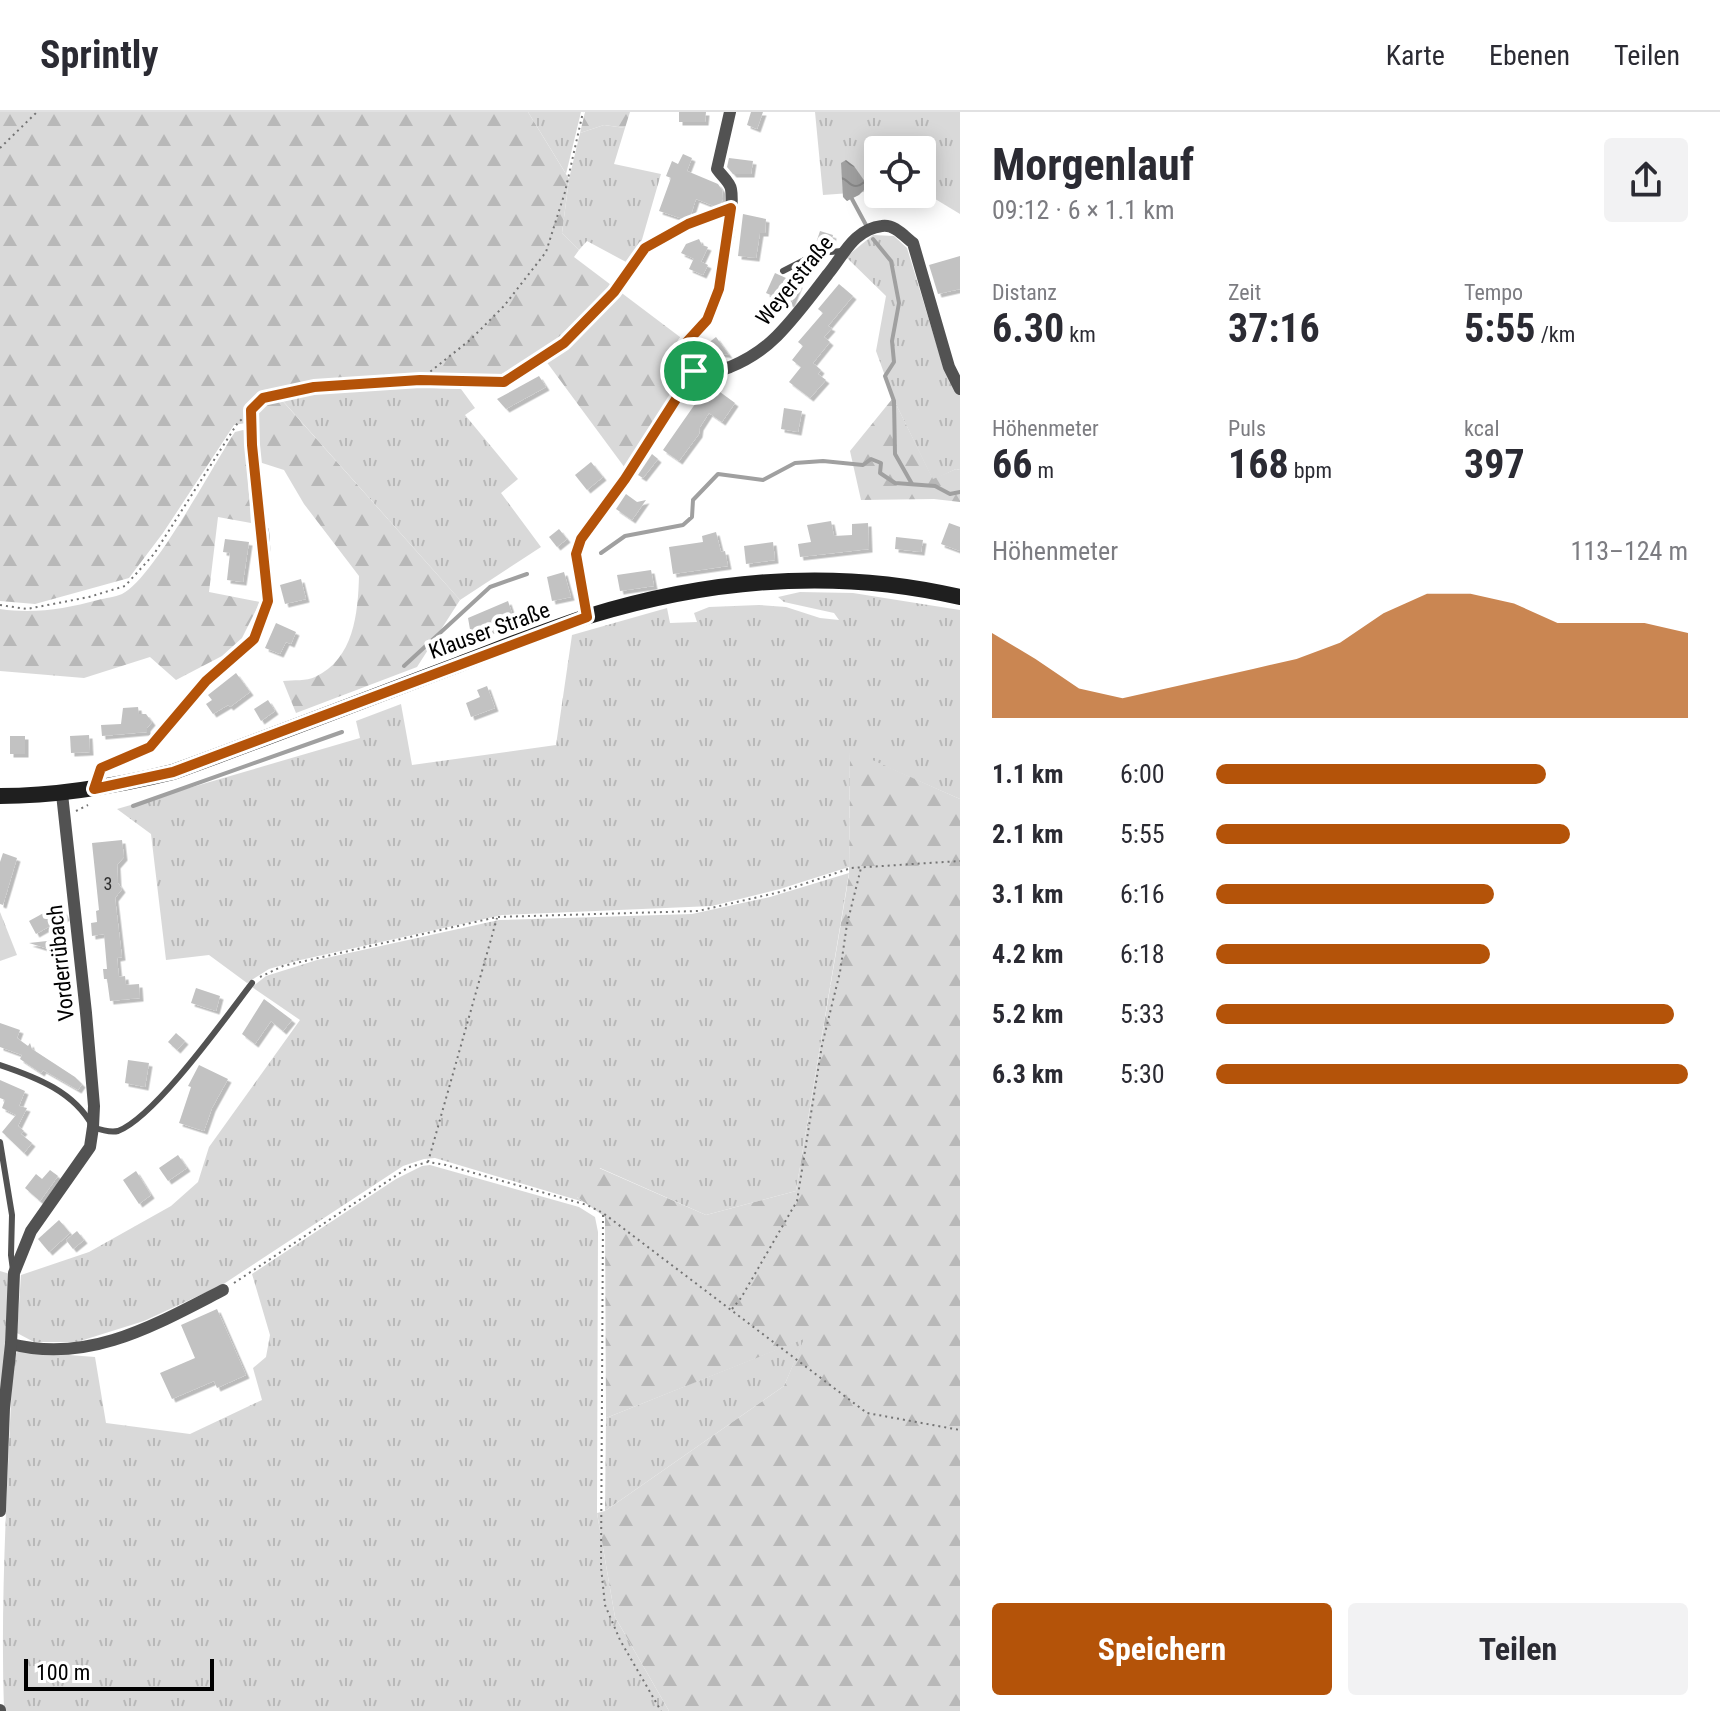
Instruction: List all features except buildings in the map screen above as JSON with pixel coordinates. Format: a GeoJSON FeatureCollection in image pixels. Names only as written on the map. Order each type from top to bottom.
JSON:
{"type":"FeatureCollection","features":[{"type":"Feature","properties":{"kind":"main road","name":"Klauser Straße"},"geometry":{"type":"LineString","coordinates":[[0,796],[62,794],[173,772],[587,617],[692,591],[785,580],[862,580],[960,597]]}},
{"type":"Feature","properties":{"kind":"street"},"geometry":{"type":"LineString","coordinates":[[587,617],[576,554],[581,539],[616,492],[694,371],[683,362],[684,348],[707,320],[719,289],[731,208],[731,187],[717,169],[730,112]]}},
{"type":"Feature","properties":{"kind":"street","name":"Weyerstraße"},"geometry":{"type":"LineString","coordinates":[[694,371],[701,374],[723,370],[744,361],[776,337],[831,271],[842,251],[872,229],[884,225],[897,230],[913,243],[949,367],[960,389]]}},
{"type":"Feature","properties":{"kind":"street"},"geometry":{"type":"LineString","coordinates":[[94,789],[101,768],[150,747],[206,681],[254,639],[268,601],[263,531]]}},
{"type":"Feature","properties":{"kind":"street","name":"Vorderrübach"},"geometry":{"type":"LineString","coordinates":[[0,1511],[14,1273],[31,1231],[90,1147],[93,1127],[86,1013],[62,794]]}},
{"type":"Feature","properties":{"kind":"street"},"geometry":{"type":"LineString","coordinates":[[11,1344],[38,1351],[87,1348],[138,1332],[223,1290]]}},
{"type":"Feature","properties":{"kind":"lane"},"geometry":{"type":"LineString","coordinates":[[783,271],[818,253],[842,251]]}},
{"type":"Feature","properties":{"kind":"lane"},"geometry":{"type":"LineString","coordinates":[[0,1065],[38,1078],[85,1111],[93,1127],[108,1132],[118,1131],[141,1115],[199,1054],[252,983]]}},
{"type":"Feature","properties":{"kind":"lane","name":"Vorderrübach"},"geometry":{"type":"LineString","coordinates":[[0,1142],[12,1215],[14,1273]]}},
{"type":"Feature","properties":{"kind":"path"},"geometry":{"type":"LineString","coordinates":[[0,148],[37,112]]}},
{"type":"Feature","properties":{"kind":"path"},"geometry":{"type":"LineString","coordinates":[[420,380],[470,340],[504,306],[546,252],[565,192],[583,112]]}},
{"type":"Feature","properties":{"kind":"path"},"geometry":{"type":"LineString","coordinates":[[0,605],[27,609],[89,597],[125,586],[154,554],[237,424],[263,398],[314,387],[420,380],[504,382],[564,343],[614,292],[645,248],[688,224],[731,208]]}},
{"type":"Feature","properties":{"kind":"path"},"geometry":{"type":"LineString","coordinates":[[251,410],[252,445],[263,531]]}},
{"type":"Feature","properties":{"kind":"path"},"geometry":{"type":"LineString","coordinates":[[252,983],[264,973],[283,966],[497,917],[698,911],[780,892],[861,867],[960,861]]}},
{"type":"Feature","properties":{"kind":"path"},"geometry":{"type":"LineString","coordinates":[[731,1311],[797,1201],[822,1045],[861,867]]}},
{"type":"Feature","properties":{"kind":"path"},"geometry":{"type":"LineString","coordinates":[[428,1162],[497,917]]}},
{"type":"Feature","properties":{"kind":"path"},"geometry":{"type":"LineString","coordinates":[[223,1290],[409,1167],[428,1162],[587,1205],[603,1213],[867,1413],[960,1430]]}},
{"type":"Feature","properties":{"kind":"path"},"geometry":{"type":"LineString","coordinates":[[603,1213],[601,1567],[605,1605],[620,1640],[661,1711]]}},
{"type":"Feature","properties":{"kind":"green space"},"geometry":{"type":"Polygon","coordinates":[[[0,112],[528,112],[569,179],[562,233],[579,250],[574,257],[680,337],[680,363],[688,369],[675,398],[625,468],[540,353],[493,379],[302,384],[272,389],[460,600],[417,667],[296,713],[283,681],[315,677],[338,659],[346,647],[355,619],[359,576],[304,504],[284,470],[259,462],[254,429],[246,423],[234,425],[163,533],[129,578],[35,604],[0,601],[0,112]]]}},
{"type":"Feature","properties":{"kind":"green space"},"geometry":{"type":"Polygon","coordinates":[[[528,112],[581,112],[566,174],[528,112]]]}},
{"type":"Feature","properties":{"kind":"green space"},"geometry":{"type":"Polygon","coordinates":[[[585,112],[630,112],[625,128],[604,125],[580,133],[585,112]]]}},
{"type":"Feature","properties":{"kind":"green space"},"geometry":{"type":"Polygon","coordinates":[[[815,112],[960,112],[960,214],[936,199],[936,136],[864,136],[864,192],[823,195],[815,112]]]}},
{"type":"Feature","properties":{"kind":"green space"},"geometry":{"type":"Polygon","coordinates":[[[604,125],[625,128],[614,164],[661,174],[641,243],[626,262],[587,241],[579,250],[562,233],[569,179],[580,133],[604,125]]]}},
{"type":"Feature","properties":{"kind":"green space"},"geometry":{"type":"Polygon","coordinates":[[[873,235],[894,236],[907,248],[944,369],[960,394],[960,470],[933,480],[893,398],[876,351],[886,296],[846,257],[873,235]]]}},
{"type":"Feature","properties":{"kind":"green space"},"geometry":{"type":"Polygon","coordinates":[[[383,386],[461,389],[475,408],[465,415],[518,479],[501,493],[541,547],[460,600],[282,400],[314,390],[383,386]]]}},
{"type":"Feature","properties":{"kind":"green space"},"geometry":{"type":"Polygon","coordinates":[[[893,398],[933,479],[960,470],[960,502],[934,499],[861,500],[850,451],[893,398]]]}},
{"type":"Feature","properties":{"kind":"green space"},"geometry":{"type":"Polygon","coordinates":[[[235,432],[248,432],[251,464],[247,466],[251,523],[218,517],[209,592],[260,602],[242,638],[222,656],[176,680],[150,657],[84,678],[0,671],[0,609],[49,610],[122,594],[150,567],[235,432]]]}},
{"type":"Feature","properties":{"kind":"green space"},"geometry":{"type":"Polygon","coordinates":[[[800,592],[853,593],[960,610],[960,799],[850,751],[849,867],[712,906],[502,915],[296,961],[269,969],[247,983],[209,955],[166,960],[151,834],[117,809],[360,738],[356,721],[401,704],[412,765],[556,745],[572,635],[667,608],[670,623],[697,622],[694,613],[709,607],[759,605],[786,607],[820,618],[839,620],[834,613],[784,602],[778,597],[800,592]]]}},
{"type":"Feature","properties":{"kind":"green space"},"geometry":{"type":"Polygon","coordinates":[[[850,750],[960,799],[960,1711],[669,1711],[615,1617],[597,1513],[605,1511],[784,1386],[804,1339],[606,1418],[605,1217],[577,1197],[573,1179],[599,1168],[706,1215],[796,1191],[849,875],[850,750]]]}},
{"type":"Feature","properties":{"kind":"green space"},"geometry":{"type":"Polygon","coordinates":[[[849,873],[796,1191],[706,1215],[600,1168],[577,1197],[584,1202],[435,1158],[424,1159],[403,1166],[222,1285],[144,1321],[77,1342],[34,1342],[17,1333],[21,1275],[89,1252],[171,1206],[198,1182],[209,1147],[300,1020],[252,987],[266,976],[317,960],[499,920],[692,914],[770,897],[849,873]]]}},
{"type":"Feature","properties":{"kind":"green space"},"geometry":{"type":"Polygon","coordinates":[[[0,912],[17,955],[0,961],[0,912]]]}},
{"type":"Feature","properties":{"kind":"green space"},"geometry":{"type":"Polygon","coordinates":[[[430,1165],[579,1207],[595,1217],[598,1232],[597,1513],[615,1617],[669,1711],[4,1711],[5,1534],[13,1358],[18,1351],[95,1357],[106,1423],[190,1434],[262,1400],[253,1368],[266,1357],[270,1335],[252,1274],[396,1179],[430,1165]]]}},
{"type":"Feature","properties":{"kind":"green space"},"geometry":{"type":"Polygon","coordinates":[[[0,1271],[10,1274],[0,1485],[0,1271]]]}},
{"type":"Feature","properties":{"kind":"green space"},"geometry":{"type":"Polygon","coordinates":[[[805,1338],[784,1386],[605,1511],[606,1418],[805,1338]]]}},
{"type":"Feature","properties":{"kind":"water"},"geometry":{"type":"Polygon","coordinates":[[[846,160],[854,166],[864,180],[864,190],[847,201],[843,197],[841,163],[846,160]]]}},
{"type":"Feature","properties":{"kind":"waterway"},"geometry":{"type":"LineString","coordinates":[[852,199],[866,225]]}},
{"type":"Feature","properties":{"kind":"waterway"},"geometry":{"type":"LineString","coordinates":[[873,239],[891,261],[899,303],[892,341],[894,362],[885,376],[894,401],[895,454],[912,484]]}},
{"type":"Feature","properties":{"kind":"waterway"},"geometry":{"type":"LineString","coordinates":[[601,553],[625,536],[683,525],[692,517],[693,500],[718,474],[763,480],[795,463],[823,461],[863,465],[871,459],[881,463],[880,473],[895,483],[935,486],[950,494],[960,492]]}},
{"type":"Feature","properties":{"kind":"waterway"},"geometry":{"type":"LineString","coordinates":[[404,666],[490,587],[527,574]]}},
{"type":"Feature","properties":{"kind":"waterway"},"geometry":{"type":"LineString","coordinates":[[133,806],[342,732]]}},
{"type":"Feature","properties":{"kind":"route"},"geometry":{"type":"LineString","coordinates":[[731,208],[719,289],[707,320],[684,348],[683,362],[694,371],[625,479],[581,539],[576,554],[587,617],[173,772],[94,789],[101,768],[150,747],[206,681],[254,639],[268,601],[251,410],[263,398],[314,387],[420,380],[504,382],[564,343],[614,292],[645,248],[688,224],[731,208]]}}]}
